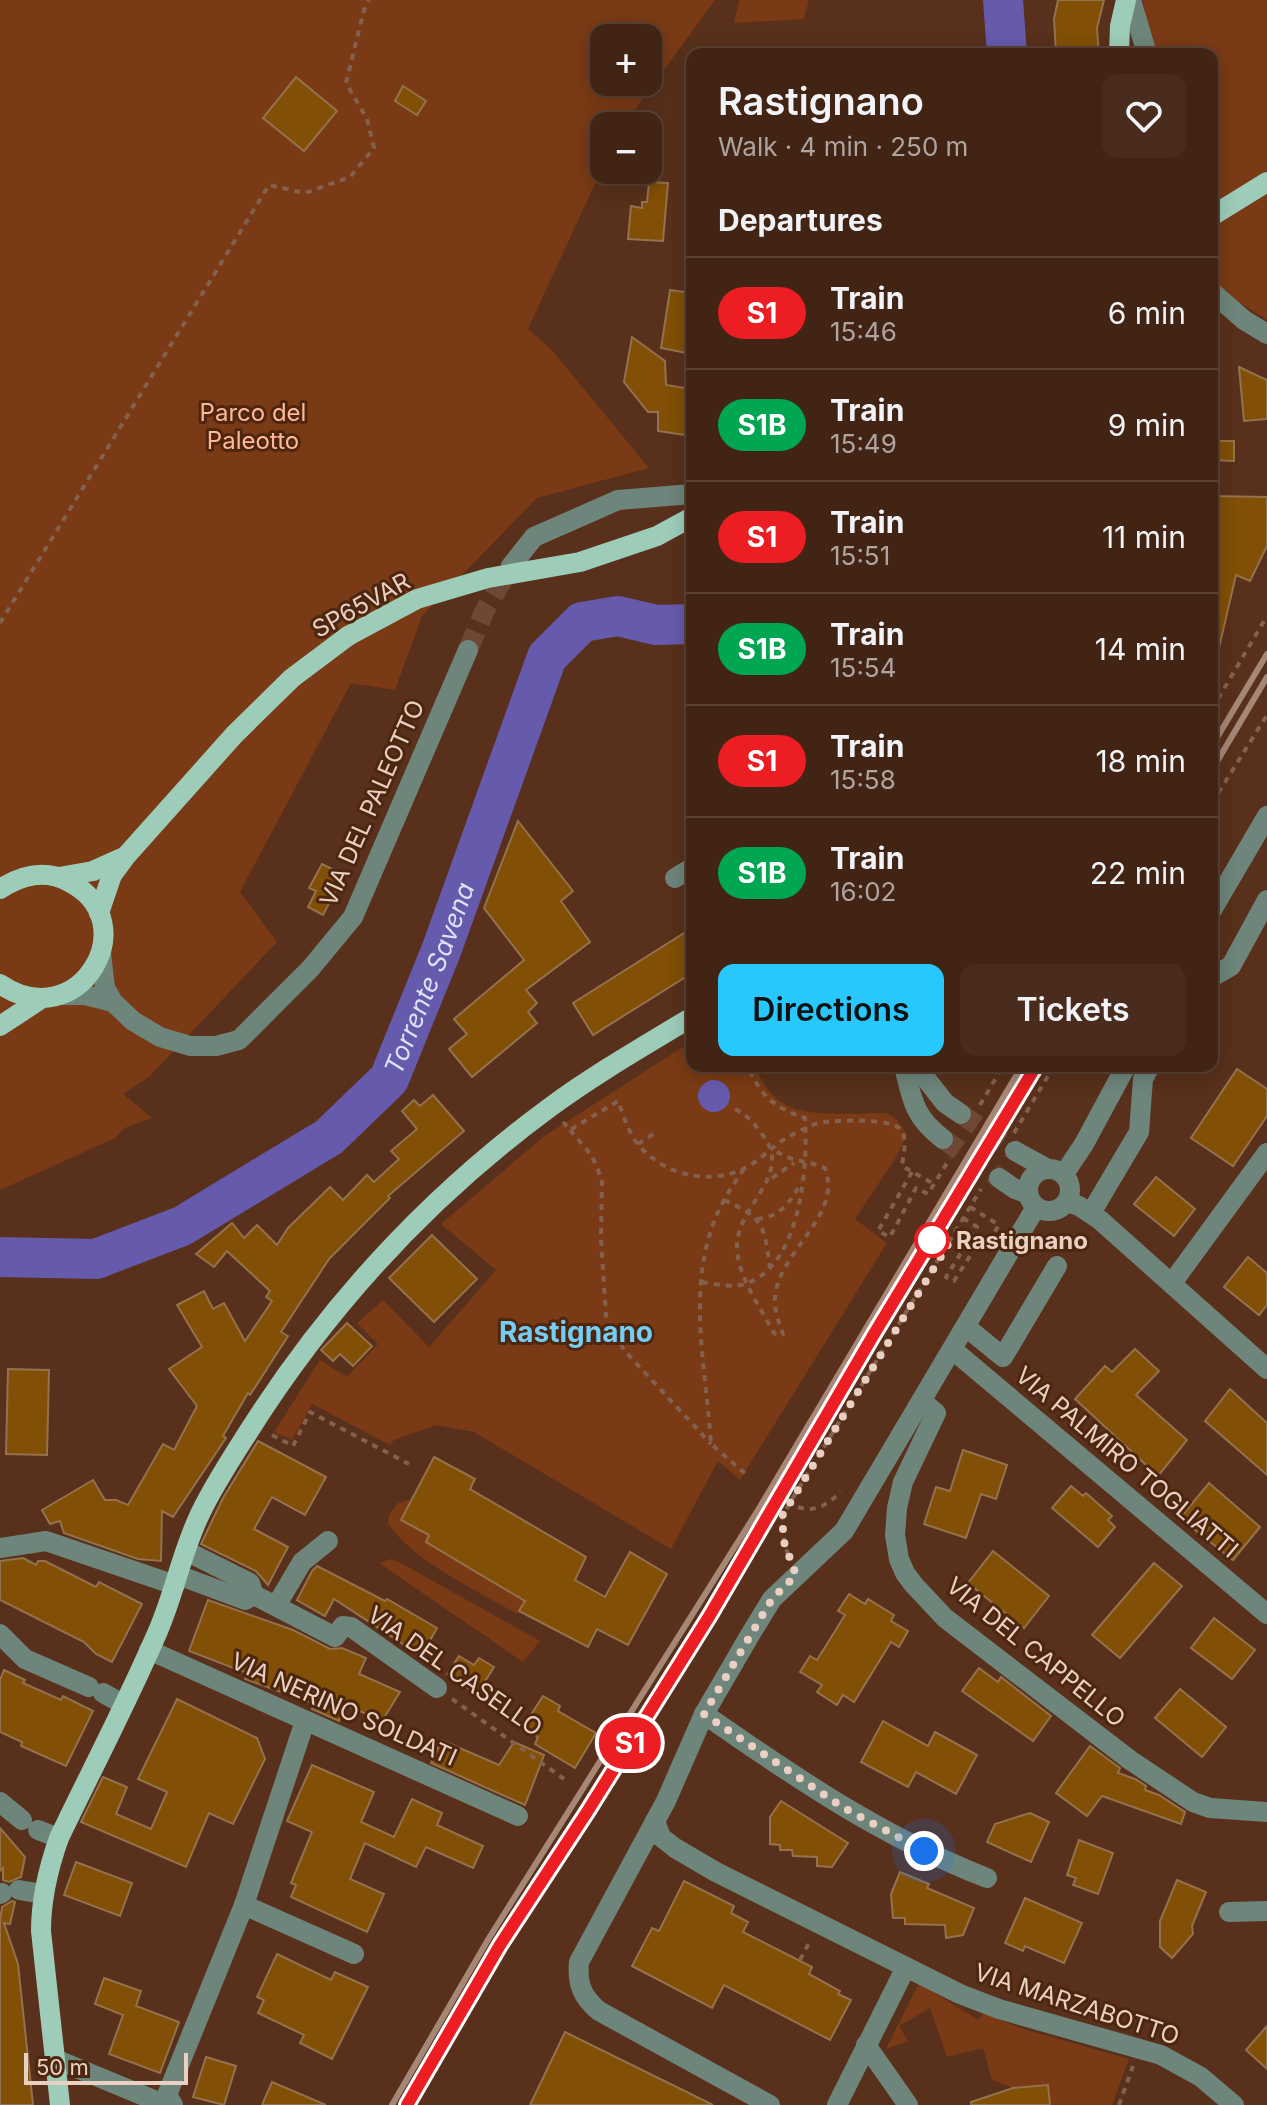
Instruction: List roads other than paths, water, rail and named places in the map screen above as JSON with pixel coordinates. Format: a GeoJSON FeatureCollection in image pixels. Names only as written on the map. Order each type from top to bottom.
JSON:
{"type":"FeatureCollection","features":[{"type":"Feature","properties":{"kind":"main road"},"geometry":{"type":"LineString","coordinates":[[1119,48],[1120,26],[1128,0]]}},
{"type":"Feature","properties":{"kind":"main road"},"geometry":{"type":"LineString","coordinates":[[1218,212],[1267,182]]}},
{"type":"Feature","properties":{"kind":"main road","name":"SP65VAR"},"geometry":{"type":"LineString","coordinates":[[126,856],[234,735],[292,678],[348,636],[417,599],[488,578],[580,562],[657,536],[686,520]]}},
{"type":"Feature","properties":{"kind":"main road"},"geometry":{"type":"LineString","coordinates":[[59,877],[93,871],[126,856]]}},
{"type":"Feature","properties":{"kind":"main road"},"geometry":{"type":"LineString","coordinates":[[0,984],[20,995],[41,999],[62,995],[81,985],[95,968],[101,953],[103,937],[99,913],[112,875],[126,856]]}},
{"type":"Feature","properties":{"kind":"main road"},"geometry":{"type":"LineString","coordinates":[[0,889],[16,879],[37,874],[59,877],[78,886],[99,913]]}},
{"type":"Feature","properties":{"kind":"main road"},"geometry":{"type":"LineString","coordinates":[[0,1026],[41,999]]}},
{"type":"Feature","properties":{"kind":"main road"},"geometry":{"type":"LineString","coordinates":[[60,2105],[41,1931],[43,1894],[59,1838],[149,1650],[200,1512],[261,1412],[331,1315],[388,1250],[456,1183],[551,1107],[686,1021]]}},
{"type":"Feature","properties":{"kind":"street"},"geometry":{"type":"LineString","coordinates":[[1128,0],[1145,48]]}},
{"type":"Feature","properties":{"kind":"street"},"geometry":{"type":"LineString","coordinates":[[1218,297],[1244,320],[1267,334]]}},
{"type":"Feature","properties":{"kind":"street"},"geometry":{"type":"LineString","coordinates":[[511,566],[534,537],[618,500],[686,494]]}},
{"type":"Feature","properties":{"kind":"street","name":"VIA DEL PALEOTTO"},"geometry":{"type":"LineString","coordinates":[[62,995],[85,995],[113,1002],[133,1021],[160,1037],[190,1046],[216,1046],[239,1040],[310,969],[353,917],[468,650]]}},
{"type":"Feature","properties":{"kind":"street"},"geometry":{"type":"LineString","coordinates":[[1218,900],[1267,816]]}},
{"type":"Feature","properties":{"kind":"street"},"geometry":{"type":"LineString","coordinates":[[1218,974],[1231,966],[1267,900]]}},
{"type":"Feature","properties":{"kind":"street"},"geometry":{"type":"LineString","coordinates":[[101,953],[105,988],[113,1002]]}},
{"type":"Feature","properties":{"kind":"street"},"geometry":{"type":"LineString","coordinates":[[906,1072],[912,1098],[924,1124],[943,1139]]}},
{"type":"Feature","properties":{"kind":"street"},"geometry":{"type":"LineString","coordinates":[[921,1072],[945,1103],[961,1114]]}},
{"type":"Feature","properties":{"kind":"street"},"geometry":{"type":"LineString","coordinates":[[1056,1172],[1084,1144],[1123,1072]]}},
{"type":"Feature","properties":{"kind":"street"},"geometry":{"type":"LineString","coordinates":[[1091,1213],[1139,1132],[1143,1079],[1147,1072]]}},
{"type":"Feature","properties":{"kind":"street"},"geometry":{"type":"LineString","coordinates":[[992,1180],[1015,1189],[1049,1211],[1067,1202],[1071,1190],[1056,1172],[1012,1147]]}},
{"type":"Feature","properties":{"kind":"street"},"geometry":{"type":"LineString","coordinates":[[1172,1283],[1267,1153]]}},
{"type":"Feature","properties":{"kind":"street"},"geometry":{"type":"LineString","coordinates":[[770,2105],[599,2011],[581,1992],[579,1962],[655,1821],[680,1782],[704,1714],[772,1599],[844,1531],[863,1503],[966,1327],[1032,1200],[1030,1180],[1041,1170],[1056,1172]]}},
{"type":"Feature","properties":{"kind":"street"},"geometry":{"type":"LineString","coordinates":[[1067,1202],[1091,1213],[1267,1369]]}},
{"type":"Feature","properties":{"kind":"street"},"geometry":{"type":"LineString","coordinates":[[966,1327],[1003,1357],[1057,1266]]}},
{"type":"Feature","properties":{"kind":"street","name":"VIA PALMIRO TOGLIATTI"},"geometry":{"type":"LineString","coordinates":[[953,1350],[1267,1614]]}},
{"type":"Feature","properties":{"kind":"street","name":"VIA DEL CAPPELLO"},"geometry":{"type":"LineString","coordinates":[[922,1401],[936,1413],[903,1482],[897,1508],[895,1535],[905,1573],[945,1618],[1130,1760],[1193,1802],[1210,1808],[1267,1812]]}},
{"type":"Feature","properties":{"kind":"street","name":"VIA DEL CASELLO"},"geometry":{"type":"LineString","coordinates":[[0,1548],[46,1541],[245,1600],[254,1595]]}},
{"type":"Feature","properties":{"kind":"street"},"geometry":{"type":"LineString","coordinates":[[276,1606],[302,1562],[328,1541]]}},
{"type":"Feature","properties":{"kind":"street","name":"VIA DEL CASELLO"},"geometry":{"type":"LineString","coordinates":[[186,1551],[250,1583],[254,1595],[335,1637],[343,1626],[351,1627],[437,1688]]}},
{"type":"Feature","properties":{"kind":"street"},"geometry":{"type":"LineString","coordinates":[[0,1634],[25,1659],[123,1704]]}},
{"type":"Feature","properties":{"kind":"street","name":"VIA NERINO SOLDATI"},"geometry":{"type":"LineString","coordinates":[[149,1650],[518,1816]]}},
{"type":"Feature","properties":{"kind":"street"},"geometry":{"type":"LineString","coordinates":[[704,1714],[844,1808],[903,1841],[987,1878]]}},
{"type":"Feature","properties":{"kind":"street"},"geometry":{"type":"LineString","coordinates":[[173,2105],[167,2095],[244,1905],[305,1721]]}},
{"type":"Feature","properties":{"kind":"street"},"geometry":{"type":"LineString","coordinates":[[0,1802],[30,1825],[59,1838]]}},
{"type":"Feature","properties":{"kind":"street"},"geometry":{"type":"LineString","coordinates":[[655,1821],[661,1837],[716,1872],[906,1967],[837,2105]]}},
{"type":"Feature","properties":{"kind":"street"},"geometry":{"type":"LineString","coordinates":[[7,1892],[43,1894]]}},
{"type":"Feature","properties":{"kind":"street"},"geometry":{"type":"LineString","coordinates":[[244,1905],[354,1954]]}},
{"type":"Feature","properties":{"kind":"street"},"geometry":{"type":"LineString","coordinates":[[1229,1912],[1267,1911]]}},
{"type":"Feature","properties":{"kind":"street","name":"VIA MARZABOTTO"},"geometry":{"type":"LineString","coordinates":[[906,1967],[999,2009],[1161,2055],[1217,2089],[1234,2105]]}},
{"type":"Feature","properties":{"kind":"street"},"geometry":{"type":"LineString","coordinates":[[866,2045],[908,2105]]}},
{"type":"Feature","properties":{"kind":"street"},"geometry":{"type":"LineString","coordinates":[[55,2059],[166,2105]]}},
{"type":"Feature","properties":{"kind":"waterway","name":"Torrente Savena"},"geometry":{"type":"LineString","coordinates":[[1003,0],[1007,48]]}},
{"type":"Feature","properties":{"kind":"waterway","name":"Torrente Savena"},"geometry":{"type":"LineString","coordinates":[[0,1257],[96,1259],[182,1226],[329,1137],[389,1079],[441,951],[547,657],[582,622],[618,616],[656,625],[686,624]]}},
{"type":"Feature","properties":{"kind":"tunnel"},"geometry":{"type":"LineString","coordinates":[[468,650],[485,610],[511,566]]}},
{"type":"Feature","properties":{"kind":"tunnel"},"geometry":{"type":"LineString","coordinates":[[961,1114],[1015,1151]]}},
{"type":"Feature","properties":{"kind":"tunnel"},"geometry":{"type":"LineString","coordinates":[[943,1139],[999,1178]]}},
{"type":"Feature","properties":{"kind":"railway"},"geometry":{"type":"LineString","coordinates":[[1218,736],[1267,654]]}},
{"type":"Feature","properties":{"kind":"railway"},"geometry":{"type":"LineString","coordinates":[[1218,760],[1267,677]]}},
{"type":"Feature","properties":{"kind":"railway"},"geometry":{"type":"LineString","coordinates":[[392,2105],[489,1938],[758,1510],[1018,1072]]}},
{"type":"Feature","properties":{"kind":"railway"},"geometry":{"type":"LineString","coordinates":[[961,1193],[1032,1072]]}},
{"type":"Feature","properties":{"kind":"railway"},"geometry":{"type":"LineString","coordinates":[[407,2105],[500,1945],[710,1615],[772,1509]]}},
{"type":"Feature","properties":{"kind":"train","name":"S1"},"geometry":{"type":"LineString","coordinates":[[407,2105],[500,1945],[710,1615],[874,1334],[1032,1072]]}},
{"type":"Feature","properties":{"kind":"place","name":"Rastignano"},"geometry":{"type":"Point","coordinates":[932,1240]}},
{"type":"Feature","properties":{"kind":"district","name":"Rastignano"},"geometry":{"type":"Point","coordinates":[576,1332]}},
{"type":"Feature","properties":{"kind":"park label","name":"Parco del Paleotto"},"geometry":{"type":"Point","coordinates":[253,426]}}]}
